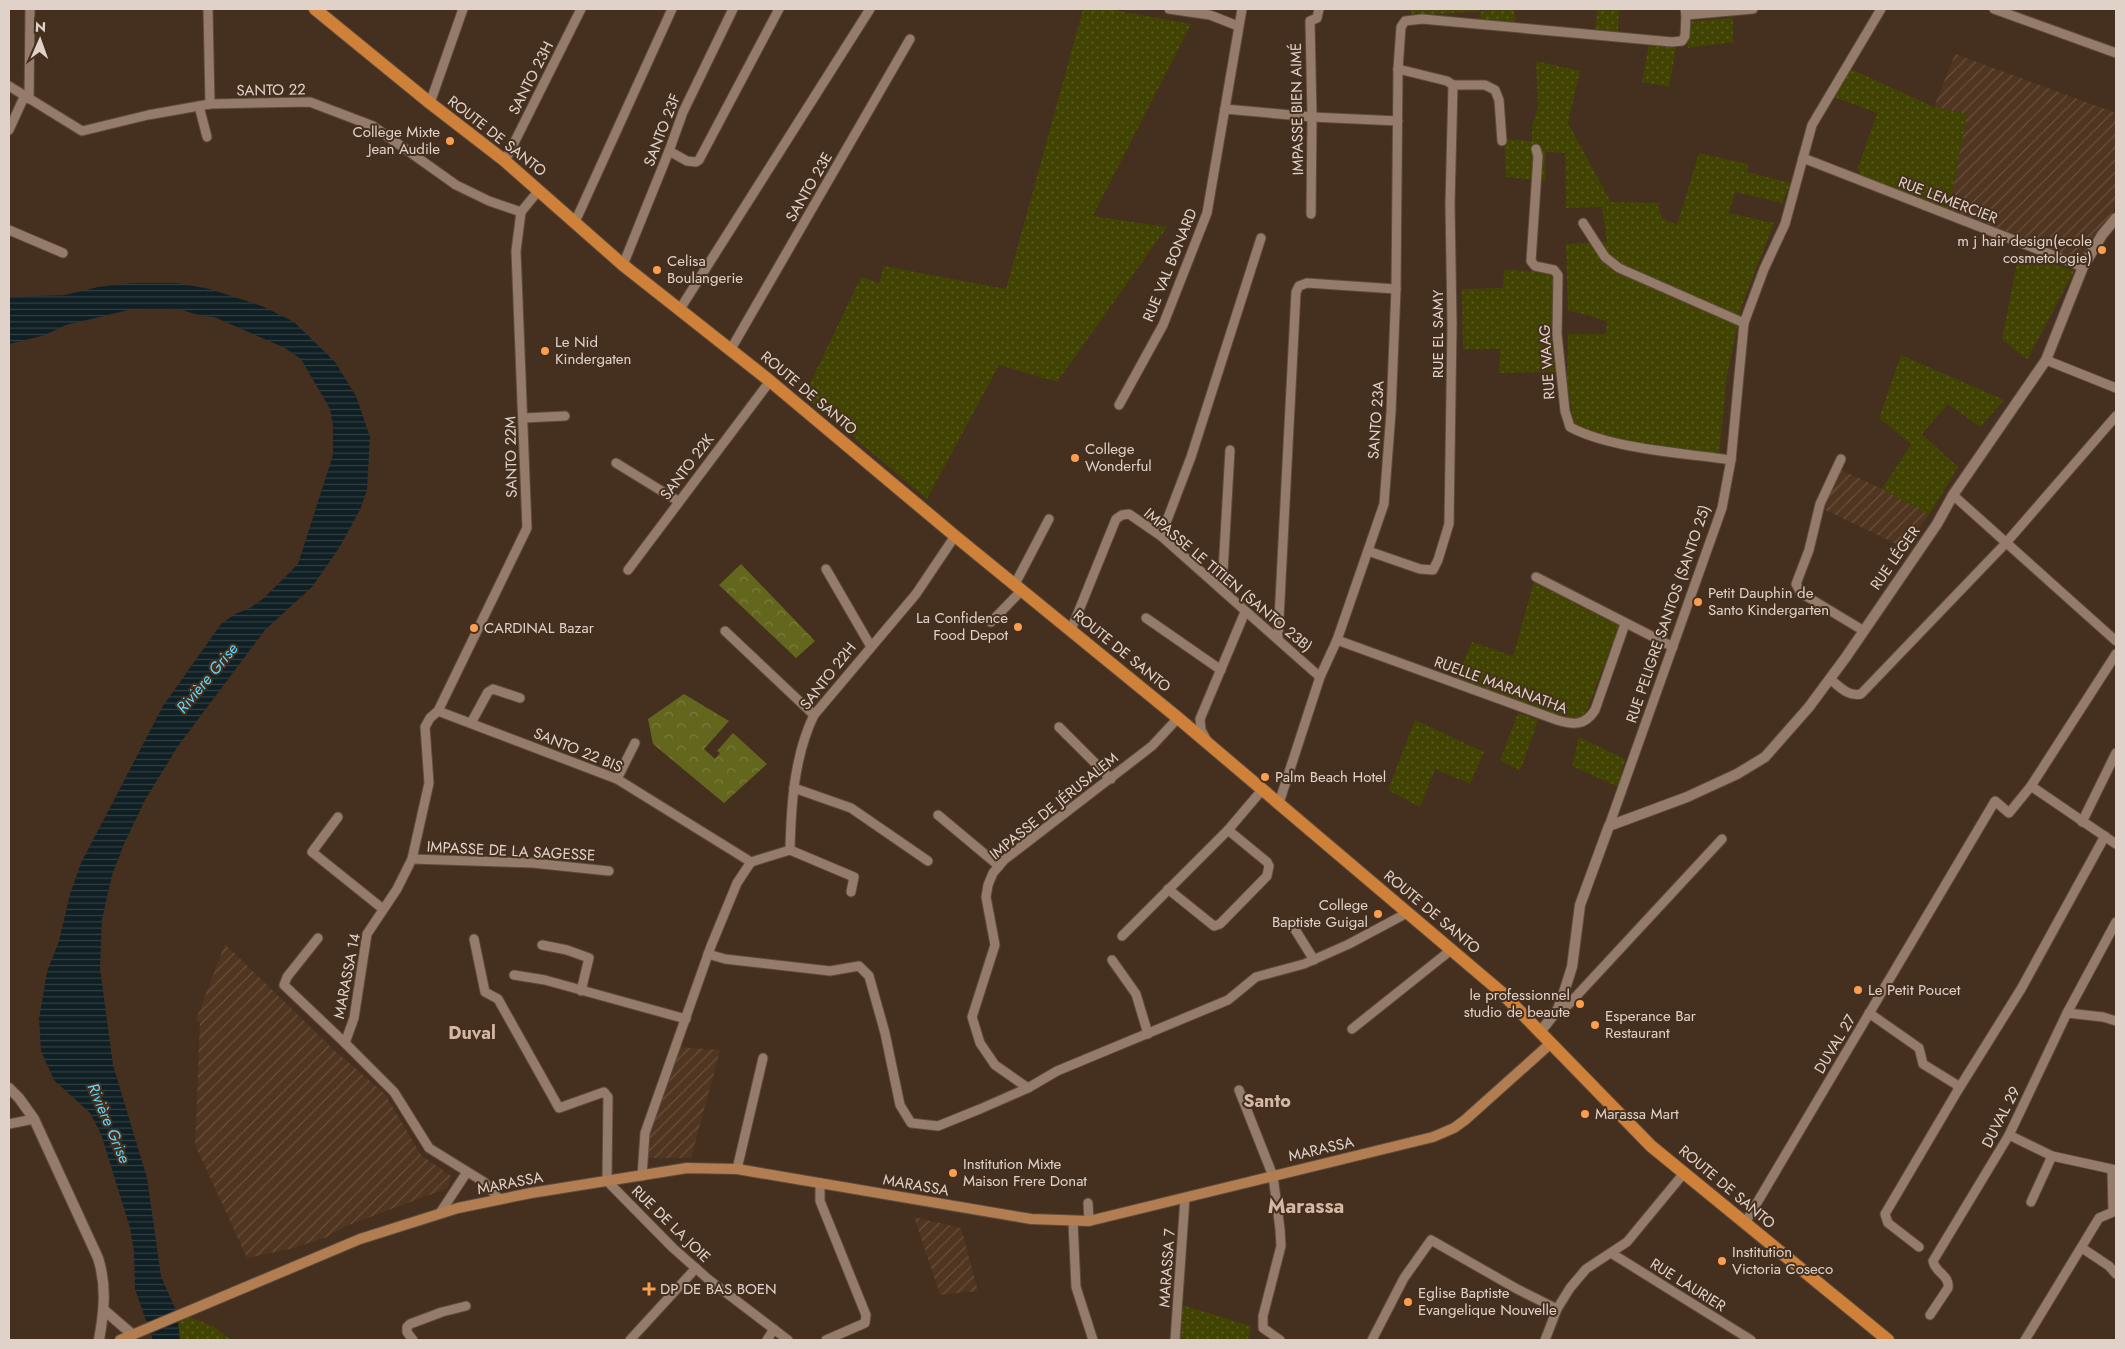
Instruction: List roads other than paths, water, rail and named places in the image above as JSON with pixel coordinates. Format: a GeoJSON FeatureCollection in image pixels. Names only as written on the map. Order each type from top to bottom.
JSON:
{"type":"FeatureCollection","features":[{"type":"Feature","properties":{"kind":"main road","name":"ROUTE DE SANTO"},"geometry":{"type":"LineString","coordinates":[[315,9],[430,103],[505,161],[623,265],[731,349],[1279,803],[1501,992],[1541,1031],[1628,1124],[1745,1224],[1888,1340]]}},
{"type":"Feature","properties":{"kind":"main road","name":"MARASSA"},"geometry":{"type":"LineString","coordinates":[[120,1340],[360,1239],[440,1213],[498,1199],[687,1168],[737,1169],[1031,1220],[1089,1221],[1433,1137],[1454,1128],[1551,1043]]}},
{"type":"Feature","properties":{"kind":"street"},"geometry":{"type":"LineString","coordinates":[[9,130],[26,98],[30,9]]}},
{"type":"Feature","properties":{"kind":"street"},"geometry":{"type":"LineString","coordinates":[[208,9],[210,104]]}},
{"type":"Feature","properties":{"kind":"street"},"geometry":{"type":"LineString","coordinates":[[430,103],[463,9]]}},
{"type":"Feature","properties":{"kind":"street","name":"SANTO 23H"},"geometry":{"type":"LineString","coordinates":[[505,161],[581,9]]}},
{"type":"Feature","properties":{"kind":"street"},"geometry":{"type":"LineString","coordinates":[[575,222],[672,9]]}},
{"type":"Feature","properties":{"kind":"street","name":"SANTO 23F"},"geometry":{"type":"LineString","coordinates":[[623,265],[683,112],[733,9]]}},
{"type":"Feature","properties":{"kind":"street"},"geometry":{"type":"LineString","coordinates":[[669,151],[687,161],[696,162],[699,160],[779,9]]}},
{"type":"Feature","properties":{"kind":"street"},"geometry":{"type":"LineString","coordinates":[[680,309],[870,9]]}},
{"type":"Feature","properties":{"kind":"street"},"geometry":{"type":"LineString","coordinates":[[1169,9],[1210,16],[1238,26]]}},
{"type":"Feature","properties":{"kind":"street","name":"RUE VAL BONARD"},"geometry":{"type":"LineString","coordinates":[[1119,405],[1163,325],[1207,213],[1242,9]]}},
{"type":"Feature","properties":{"kind":"street","name":"IMPASSE BIEN AIMÉ"},"geometry":{"type":"LineString","coordinates":[[1311,214],[1312,117],[1310,21],[1318,18],[1319,9]]}},
{"type":"Feature","properties":{"kind":"street"},"geometry":{"type":"LineString","coordinates":[[1686,12],[1753,9]]}},
{"type":"Feature","properties":{"kind":"street","name":"RUE PELIGRE SANTOS (SANTO 25)"},"geometry":{"type":"LineString","coordinates":[[1541,1031],[1558,1009],[1572,967],[1580,905],[1716,526],[1731,460],[1744,323],[1764,270],[1785,224],[1812,125],[1881,9]]}},
{"type":"Feature","properties":{"kind":"street"},"geometry":{"type":"LineString","coordinates":[[1994,9],[2116,53]]}},
{"type":"Feature","properties":{"kind":"street","name":"SANTO 23A"},"geometry":{"type":"LineString","coordinates":[[1279,803],[1320,677],[1337,640],[1384,504],[1391,412],[1396,288],[1398,69],[1402,26],[1405,21],[1422,19],[1672,42],[1682,40],[1685,36],[1686,12]]}},
{"type":"Feature","properties":{"kind":"street","name":"SANTO 23E"},"geometry":{"type":"LineString","coordinates":[[731,349],[910,40]]}},
{"type":"Feature","properties":{"kind":"street"},"geometry":{"type":"LineString","coordinates":[[1398,69],[1453,85],[1485,85],[1495,90],[1499,100],[1502,141]]}},
{"type":"Feature","properties":{"kind":"street","name":"RUE EL SAMY"},"geometry":{"type":"LineString","coordinates":[[1368,551],[1420,570],[1433,570],[1449,524],[1452,325],[1450,204],[1453,85]]}},
{"type":"Feature","properties":{"kind":"street","name":"SANTO 22"},"geometry":{"type":"LineString","coordinates":[[9,86],[82,131],[148,115],[210,104],[310,102],[373,126],[456,185],[489,201],[521,212]]}},
{"type":"Feature","properties":{"kind":"street"},"geometry":{"type":"LineString","coordinates":[[199,106],[206,137]]}},
{"type":"Feature","properties":{"kind":"street"},"geometry":{"type":"LineString","coordinates":[[1225,109],[1312,117],[1398,121]]}},
{"type":"Feature","properties":{"kind":"street","name":"RUE WAAG"},"geometry":{"type":"LineString","coordinates":[[1536,149],[1538,156],[1531,261],[1535,266],[1554,270],[1558,275],[1557,334],[1565,412],[1570,426],[1582,433],[1628,444],[1731,460]]}},
{"type":"Feature","properties":{"kind":"street","name":"RUE LEMERCIER"},"geometry":{"type":"LineString","coordinates":[[1803,158],[2083,267]]}},
{"type":"Feature","properties":{"kind":"street"},"geometry":{"type":"LineString","coordinates":[[521,212],[539,190]]}},
{"type":"Feature","properties":{"kind":"street","name":"SANTO 22M"},"geometry":{"type":"LineString","coordinates":[[438,711],[527,528],[516,250],[521,212]]}},
{"type":"Feature","properties":{"kind":"street","name":"RUE LÉGER"},"geometry":{"type":"LineString","coordinates":[[1609,826],[1687,797],[1736,774],[1765,757],[1810,707],[1937,524],[1953,495],[2046,360],[2083,267],[2102,236],[2116,218]]}},
{"type":"Feature","properties":{"kind":"street"},"geometry":{"type":"LineString","coordinates":[[1583,223],[1606,257],[1619,268],[1744,323]]}},
{"type":"Feature","properties":{"kind":"street"},"geometry":{"type":"LineString","coordinates":[[9,230],[62,253]]}},
{"type":"Feature","properties":{"kind":"street"},"geometry":{"type":"LineString","coordinates":[[1161,536],[1190,457],[1261,238]]}},
{"type":"Feature","properties":{"kind":"street"},"geometry":{"type":"LineString","coordinates":[[1278,638],[1296,292],[1299,286],[1307,283],[1396,288]]}},
{"type":"Feature","properties":{"kind":"street"},"geometry":{"type":"LineString","coordinates":[[2046,360],[2116,388]]}},
{"type":"Feature","properties":{"kind":"street","name":"SANTO 22K"},"geometry":{"type":"LineString","coordinates":[[628,570],[770,381]]}},
{"type":"Feature","properties":{"kind":"street"},"geometry":{"type":"LineString","coordinates":[[524,418],[565,416]]}},
{"type":"Feature","properties":{"kind":"street"},"geometry":{"type":"LineString","coordinates":[[1830,679],[1847,693],[1854,696],[1860,694],[2005,544],[2116,416]]}},
{"type":"Feature","properties":{"kind":"street"},"geometry":{"type":"LineString","coordinates":[[1222,589],[1230,450]]}},
{"type":"Feature","properties":{"kind":"street"},"geometry":{"type":"LineString","coordinates":[[1841,459],[1820,504],[1809,550],[1796,584],[1801,593],[1864,631]]}},
{"type":"Feature","properties":{"kind":"street"},"geometry":{"type":"LineString","coordinates":[[616,463],[678,501]]}},
{"type":"Feature","properties":{"kind":"street"},"geometry":{"type":"LineString","coordinates":[[1953,495],[2005,544],[2116,641]]}},
{"type":"Feature","properties":{"kind":"street","name":"IMPASSE LE TITIEN (SANTO 23B)"},"geometry":{"type":"LineString","coordinates":[[1071,630],[1116,519],[1122,515],[1129,514],[1161,536],[1320,677]]}},
{"type":"Feature","properties":{"kind":"street"},"geometry":{"type":"LineString","coordinates":[[990,622],[1018,587],[1049,518]]}},
{"type":"Feature","properties":{"kind":"street","name":"SANTO 22H"},"geometry":{"type":"LineString","coordinates":[[790,850],[794,788],[808,726],[814,715],[870,645],[916,594],[955,536]]}},
{"type":"Feature","properties":{"kind":"street"},"geometry":{"type":"LineString","coordinates":[[826,569],[870,645]]}},
{"type":"Feature","properties":{"kind":"street"},"geometry":{"type":"LineString","coordinates":[[1536,577],[1673,647]]}},
{"type":"Feature","properties":{"kind":"street"},"geometry":{"type":"LineString","coordinates":[[1213,749],[1201,730],[1200,719],[1246,612]]}},
{"type":"Feature","properties":{"kind":"street"},"geometry":{"type":"LineString","coordinates":[[1146,618],[1221,670]]}},
{"type":"Feature","properties":{"kind":"street","name":"RUELLE MARANATHA"},"geometry":{"type":"LineString","coordinates":[[1337,640],[1557,720],[1569,724],[1580,724],[1590,718],[1594,710],[1625,624]]}},
{"type":"Feature","properties":{"kind":"street"},"geometry":{"type":"LineString","coordinates":[[725,632],[814,715]]}},
{"type":"Feature","properties":{"kind":"street"},"geometry":{"type":"LineString","coordinates":[[2116,654],[2031,786],[2116,844]]}},
{"type":"Feature","properties":{"kind":"street"},"geometry":{"type":"LineString","coordinates":[[471,723],[488,692],[492,689],[520,698]]}},
{"type":"Feature","properties":{"kind":"street","name":"SANTO 22 BIS"},"geometry":{"type":"LineString","coordinates":[[438,711],[617,779],[751,862]]}},
{"type":"Feature","properties":{"kind":"street","name":"MARASSA 14"},"geometry":{"type":"LineString","coordinates":[[345,1044],[354,1018],[367,934],[409,868],[412,858],[429,783],[425,727],[430,718],[438,711]]}},
{"type":"Feature","properties":{"kind":"street","name":"IMPASSE DE JÉRUSALEM"},"geometry":{"type":"LineString","coordinates":[[1028,1088],[995,1065],[980,1042],[972,1016],[995,945],[986,897],[988,884],[999,866],[1152,746],[1178,718]]}},
{"type":"Feature","properties":{"kind":"street"},"geometry":{"type":"LineString","coordinates":[[1059,727],[1111,778]]}},
{"type":"Feature","properties":{"kind":"street"},"geometry":{"type":"LineString","coordinates":[[617,779],[635,743]]}},
{"type":"Feature","properties":{"kind":"street"},"geometry":{"type":"LineString","coordinates":[[2082,822],[2116,754]]}},
{"type":"Feature","properties":{"kind":"street","name":"DUVAL 27"},"geometry":{"type":"LineString","coordinates":[[1745,1224],[1994,800],[2010,813],[2031,786]]}},
{"type":"Feature","properties":{"kind":"street"},"geometry":{"type":"LineString","coordinates":[[794,788],[851,808],[928,861]]}},
{"type":"Feature","properties":{"kind":"street"},"geometry":{"type":"LineString","coordinates":[[1122,936],[1228,830],[1262,790]]}},
{"type":"Feature","properties":{"kind":"street"},"geometry":{"type":"LineString","coordinates":[[938,815],[999,866]]}},
{"type":"Feature","properties":{"kind":"street"},"geometry":{"type":"LineString","coordinates":[[338,817],[312,852],[383,910]]}},
{"type":"Feature","properties":{"kind":"street"},"geometry":{"type":"LineString","coordinates":[[1168,889],[1204,921],[1214,926],[1220,924],[1267,876],[1269,870],[1266,862],[1228,830]]}},
{"type":"Feature","properties":{"kind":"street"},"geometry":{"type":"LineString","coordinates":[[1919,1247],[1888,1223],[1885,1214],[1958,1090],[2021,989],[2105,836]]}},
{"type":"Feature","properties":{"kind":"street"},"geometry":{"type":"LineString","coordinates":[[1558,1009],[1568,1005],[1722,840]]}},
{"type":"Feature","properties":{"kind":"street"},"geometry":{"type":"LineString","coordinates":[[642,1176],[645,1133],[708,954],[737,883],[751,862],[790,850],[854,877],[851,892]]}},
{"type":"Feature","properties":{"kind":"street","name":"IMPASSE DE LA SAGESSE"},"geometry":{"type":"LineString","coordinates":[[412,858],[532,863],[609,870]]}},
{"type":"Feature","properties":{"kind":"street"},"geometry":{"type":"LineString","coordinates":[[708,954],[726,959],[830,971],[859,966],[869,976],[885,1033],[900,1105],[911,1123],[938,1126],[1028,1088],[1057,1070],[1228,1000],[1256,977],[1280,973],[1314,960],[1349,944],[1407,912]]}},
{"type":"Feature","properties":{"kind":"street","name":"DUVAL 29"},"geometry":{"type":"LineString","coordinates":[[1930,1315],[1948,1288],[1948,1279],[1934,1267],[1933,1261],[2009,1135],[2067,1013],[2116,922]]}},
{"type":"Feature","properties":{"kind":"street"},"geometry":{"type":"LineString","coordinates":[[1291,923],[1314,960]]}},
{"type":"Feature","properties":{"kind":"street"},"geometry":{"type":"LineString","coordinates":[[2108,937],[2116,941]]}},
{"type":"Feature","properties":{"kind":"street"},"geometry":{"type":"LineString","coordinates":[[318,938],[287,977],[284,985],[394,1092],[428,1148],[484,1182],[498,1199]]}},
{"type":"Feature","properties":{"kind":"street"},"geometry":{"type":"LineString","coordinates":[[474,939],[485,992],[498,999],[559,1108],[604,1092],[608,1097],[607,1181]]}},
{"type":"Feature","properties":{"kind":"street"},"geometry":{"type":"LineString","coordinates":[[542,946],[567,950],[589,958],[581,991]]}},
{"type":"Feature","properties":{"kind":"street"},"geometry":{"type":"LineString","coordinates":[[1352,1029],[1451,950]]}},
{"type":"Feature","properties":{"kind":"street"},"geometry":{"type":"LineString","coordinates":[[1112,960],[1136,994],[1148,1034]]}},
{"type":"Feature","properties":{"kind":"street"},"geometry":{"type":"LineString","coordinates":[[514,975],[537,979],[686,1019]]}},
{"type":"Feature","properties":{"kind":"street"},"geometry":{"type":"LineString","coordinates":[[1869,1013],[1919,1048],[1923,1064],[1957,1085],[1958,1090]]}},
{"type":"Feature","properties":{"kind":"street"},"geometry":{"type":"LineString","coordinates":[[2067,1013],[2103,1017],[2116,1021]]}},
{"type":"Feature","properties":{"kind":"street"},"geometry":{"type":"LineString","coordinates":[[737,1169],[763,1058]]}},
{"type":"Feature","properties":{"kind":"street"},"geometry":{"type":"LineString","coordinates":[[9,1088],[19,1098],[34,1119],[98,1258],[103,1274],[104,1310],[99,1340]]}},
{"type":"Feature","properties":{"kind":"street"},"geometry":{"type":"LineString","coordinates":[[1239,1090],[1273,1176],[1281,1246],[1263,1316],[1263,1328],[1280,1340]]}},
{"type":"Feature","properties":{"kind":"street"},"geometry":{"type":"LineString","coordinates":[[9,1124],[34,1119]]}},
{"type":"Feature","properties":{"kind":"street"},"geometry":{"type":"LineString","coordinates":[[2009,1135],[2052,1156],[2114,1170],[2113,1212],[2099,1218],[2025,1340]]}},
{"type":"Feature","properties":{"kind":"street"},"geometry":{"type":"LineString","coordinates":[[2031,1202],[2052,1156]]}},
{"type":"Feature","properties":{"kind":"street"},"geometry":{"type":"LineString","coordinates":[[440,1213],[468,1172]]}},
{"type":"Feature","properties":{"kind":"street"},"geometry":{"type":"LineString","coordinates":[[1545,1340],[1557,1309],[1570,1288],[1586,1269],[1627,1242],[1684,1173]]}},
{"type":"Feature","properties":{"kind":"street","name":"RUE DE LA JOIE"},"geometry":{"type":"LineString","coordinates":[[607,1181],[658,1234],[696,1268],[788,1340]]}},
{"type":"Feature","properties":{"kind":"street"},"geometry":{"type":"LineString","coordinates":[[820,1183],[820,1201],[866,1315],[865,1323],[826,1340]]}},
{"type":"Feature","properties":{"kind":"street","name":"MARASSA 7"},"geometry":{"type":"LineString","coordinates":[[1175,1340],[1185,1198]]}},
{"type":"Feature","properties":{"kind":"street"},"geometry":{"type":"LineString","coordinates":[[1088,1203],[1089,1221]]}},
{"type":"Feature","properties":{"kind":"street"},"geometry":{"type":"LineString","coordinates":[[1072,1222],[1076,1287],[1093,1340]]}},
{"type":"Feature","properties":{"kind":"street"},"geometry":{"type":"LineString","coordinates":[[1372,1340],[1404,1278],[1432,1240],[1517,1289],[1557,1309]]}},
{"type":"Feature","properties":{"kind":"street"},"geometry":{"type":"LineString","coordinates":[[2082,1248],[2116,1274]]}},
{"type":"Feature","properties":{"kind":"street","name":"RUE LAURIER"},"geometry":{"type":"LineString","coordinates":[[1611,1253],[1751,1340]]}},
{"type":"Feature","properties":{"kind":"street"},"geometry":{"type":"LineString","coordinates":[[630,1340],[696,1268]]}},
{"type":"Feature","properties":{"kind":"street"},"geometry":{"type":"LineString","coordinates":[[413,1340],[407,1332],[410,1324],[442,1312],[466,1306]]}},
{"type":"Feature","properties":{"kind":"street"},"geometry":{"type":"LineString","coordinates":[[104,1310],[135,1334]]}},
{"type":"Feature","properties":{"kind":"street"},"geometry":{"type":"LineString","coordinates":[[767,1340],[774,1329]]}},
{"type":"Feature","properties":{"kind":"water","name":"Rivière Grise"},"geometry":{"type":"Polygon","coordinates":[[[132,283],[177,283],[210,289],[262,306],[294,322],[335,362],[356,396],[370,437],[367,490],[360,510],[339,548],[312,587],[265,630],[178,746],[145,800],[124,844],[112,875],[102,919],[100,968],[113,1065],[147,1178],[161,1276],[177,1313],[180,1340],[153,1340],[135,1289],[134,1252],[130,1228],[101,1134],[90,1113],[54,1080],[41,1051],[39,1019],[47,972],[59,941],[70,894],[81,863],[163,706],[221,624],[264,598],[298,564],[333,455],[333,425],[330,409],[301,359],[285,348],[214,317],[202,316],[178,309],[129,310],[66,325],[45,335],[9,344],[9,297],[65,295],[98,287],[132,283]]]}},
{"type":"Feature","properties":{"kind":"place","name":"College Mixte Jean Audile"},"geometry":{"type":"Point","coordinates":[450,141]}},
{"type":"Feature","properties":{"kind":"place","name":"m j hair design(ecole cosmetologie)"},"geometry":{"type":"Point","coordinates":[2102,250]}},
{"type":"Feature","properties":{"kind":"place","name":"Celisa Boulangerie"},"geometry":{"type":"Point","coordinates":[657,270]}},
{"type":"Feature","properties":{"kind":"place","name":"Le Nid Kindergaten"},"geometry":{"type":"Point","coordinates":[545,351]}},
{"type":"Feature","properties":{"kind":"place","name":"College Wonderful"},"geometry":{"type":"Point","coordinates":[1075,458]}},
{"type":"Feature","properties":{"kind":"place","name":"Petit Dauphin de Santo Kindergarten"},"geometry":{"type":"Point","coordinates":[1698,602]}},
{"type":"Feature","properties":{"kind":"place","name":"La Confidence Food Depot"},"geometry":{"type":"Point","coordinates":[1018,627]}},
{"type":"Feature","properties":{"kind":"place","name":"CARDINAL Bazar"},"geometry":{"type":"Point","coordinates":[474,628]}},
{"type":"Feature","properties":{"kind":"place","name":"Palm Beach Hotel"},"geometry":{"type":"Point","coordinates":[1265,777]}},
{"type":"Feature","properties":{"kind":"place","name":"College Baptiste Guigal"},"geometry":{"type":"Point","coordinates":[1378,914]}},
{"type":"Feature","properties":{"kind":"place","name":"Le Petit Poucet"},"geometry":{"type":"Point","coordinates":[1858,990]}},
{"type":"Feature","properties":{"kind":"place","name":"le professionnel studio de beaute"},"geometry":{"type":"Point","coordinates":[1580,1004]}},
{"type":"Feature","properties":{"kind":"place","name":"Esperance Bar Restaurant"},"geometry":{"type":"Point","coordinates":[1595,1025]}},
{"type":"Feature","properties":{"kind":"place","name":"Marassa Mart"},"geometry":{"type":"Point","coordinates":[1585,1114]}},
{"type":"Feature","properties":{"kind":"place","name":"Institution Mixte Maison Frere Donat"},"geometry":{"type":"Point","coordinates":[953,1173]}},
{"type":"Feature","properties":{"kind":"place","name":"Institution Victoria Coseco"},"geometry":{"type":"Point","coordinates":[1722,1261]}},
{"type":"Feature","properties":{"kind":"place","name":"DP DE BAS BOEN"},"geometry":{"type":"Point","coordinates":[649,1289]}},
{"type":"Feature","properties":{"kind":"place","name":"Eglise Baptiste Evangelique Nouvelle"},"geometry":{"type":"Point","coordinates":[1408,1302]}},
{"type":"Feature","properties":{"kind":"district","name":"Duval"},"geometry":{"type":"Point","coordinates":[472,1033]}},
{"type":"Feature","properties":{"kind":"district","name":"Santo"},"geometry":{"type":"Point","coordinates":[1267,1101]}},
{"type":"Feature","properties":{"kind":"district","name":"Marassa"},"geometry":{"type":"Point","coordinates":[1306,1206]}}]}
